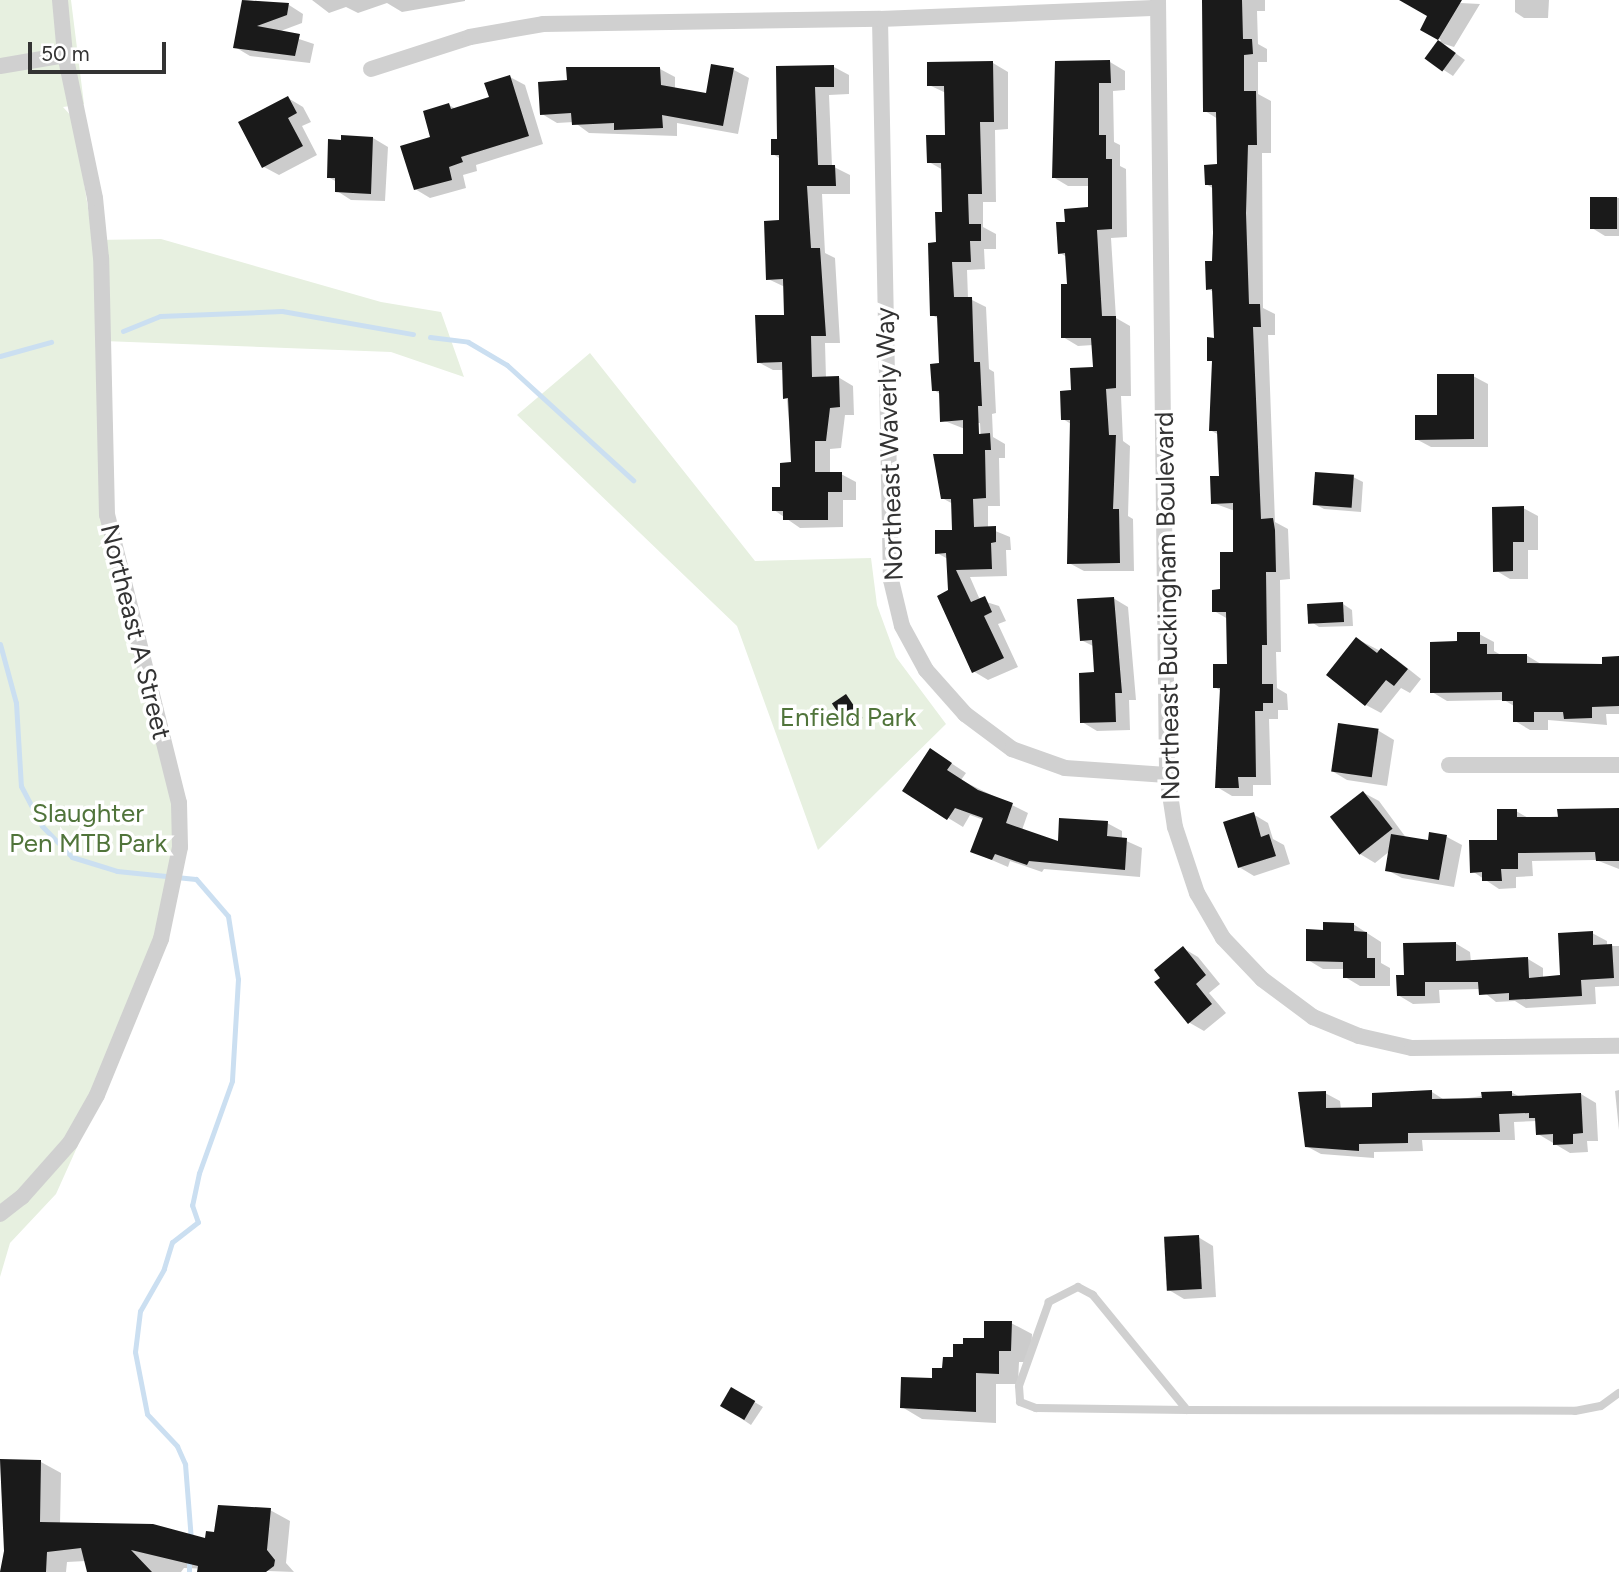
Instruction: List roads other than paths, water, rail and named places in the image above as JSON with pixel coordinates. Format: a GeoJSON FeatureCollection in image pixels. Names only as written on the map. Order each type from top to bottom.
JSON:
{"type":"FeatureCollection","features":[{"type":"Feature","properties":{"kind":"street","name":"Northeast A Street"},"geometry":{"type":"LineString","coordinates":[[0,1214],[70,1143],[97,1095],[132,1017],[172,897],[177,873],[179,803],[107,515],[102,258],[95,198],[65,55],[60,0]]}},
{"type":"Feature","properties":{"kind":"street"},"geometry":{"type":"LineString","coordinates":[[371,69],[470,37],[543,24],[880,19],[1158,4]]}},
{"type":"Feature","properties":{"kind":"street","name":"Northeast Buckingham Boulevard"},"geometry":{"type":"LineString","coordinates":[[1158,4],[1167,775],[1175,827],[1197,893],[1217,927],[1262,979],[1313,1017],[1359,1036],[1412,1048],[1619,1046]]}},
{"type":"Feature","properties":{"kind":"street","name":"Northeast Waverly Way"},"geometry":{"type":"LineString","coordinates":[[880,19],[891,576],[902,626],[926,670],[965,715],[1012,749],[1065,768],[1167,775]]}},
{"type":"Feature","properties":{"kind":"street"},"geometry":{"type":"LineString","coordinates":[[0,66],[65,55]]}},
{"type":"Feature","properties":{"kind":"street"},"geometry":{"type":"LineString","coordinates":[[1449,765],[1619,765]]}},
{"type":"Feature","properties":{"kind":"lane"},"geometry":{"type":"LineString","coordinates":[[1186,1410],[1093,1295],[1078,1287],[1049,1303],[1019,1386],[1020,1402],[1035,1408],[1186,1410],[1575,1411],[1601,1406],[1619,1393]]}},
{"type":"Feature","properties":{"kind":"waterway"},"geometry":{"type":"LineString","coordinates":[[123,331],[160,316],[282,311],[413,334]]}},
{"type":"Feature","properties":{"kind":"waterway"},"geometry":{"type":"LineString","coordinates":[[430,337],[468,342],[507,365],[633,480]]}},
{"type":"Feature","properties":{"kind":"waterway"},"geometry":{"type":"LineString","coordinates":[[0,356],[51,342]]}},
{"type":"Feature","properties":{"kind":"waterway"},"geometry":{"type":"LineString","coordinates":[[0,644],[16,703],[21,786],[42,826],[72,857],[117,871],[196,879],[228,916],[238,979],[232,1081],[199,1173],[192,1205],[198,1222],[172,1242],[164,1269],[140,1311],[135,1352],[147,1414],[177,1446],[185,1464],[191,1541]]}},
{"type":"Feature","properties":{"kind":"waterway"},"geometry":{"type":"LineString","coordinates":[[189,1558],[189,1572]]}},
{"type":"Feature","properties":{"kind":"park label","name":"Enfield Park"},"geometry":{"type":"Point","coordinates":[848,718]}},
{"type":"Feature","properties":{"kind":"park label","name":"Slaughter Pen MTB Park"},"geometry":{"type":"Point","coordinates":[88,829]}}]}
